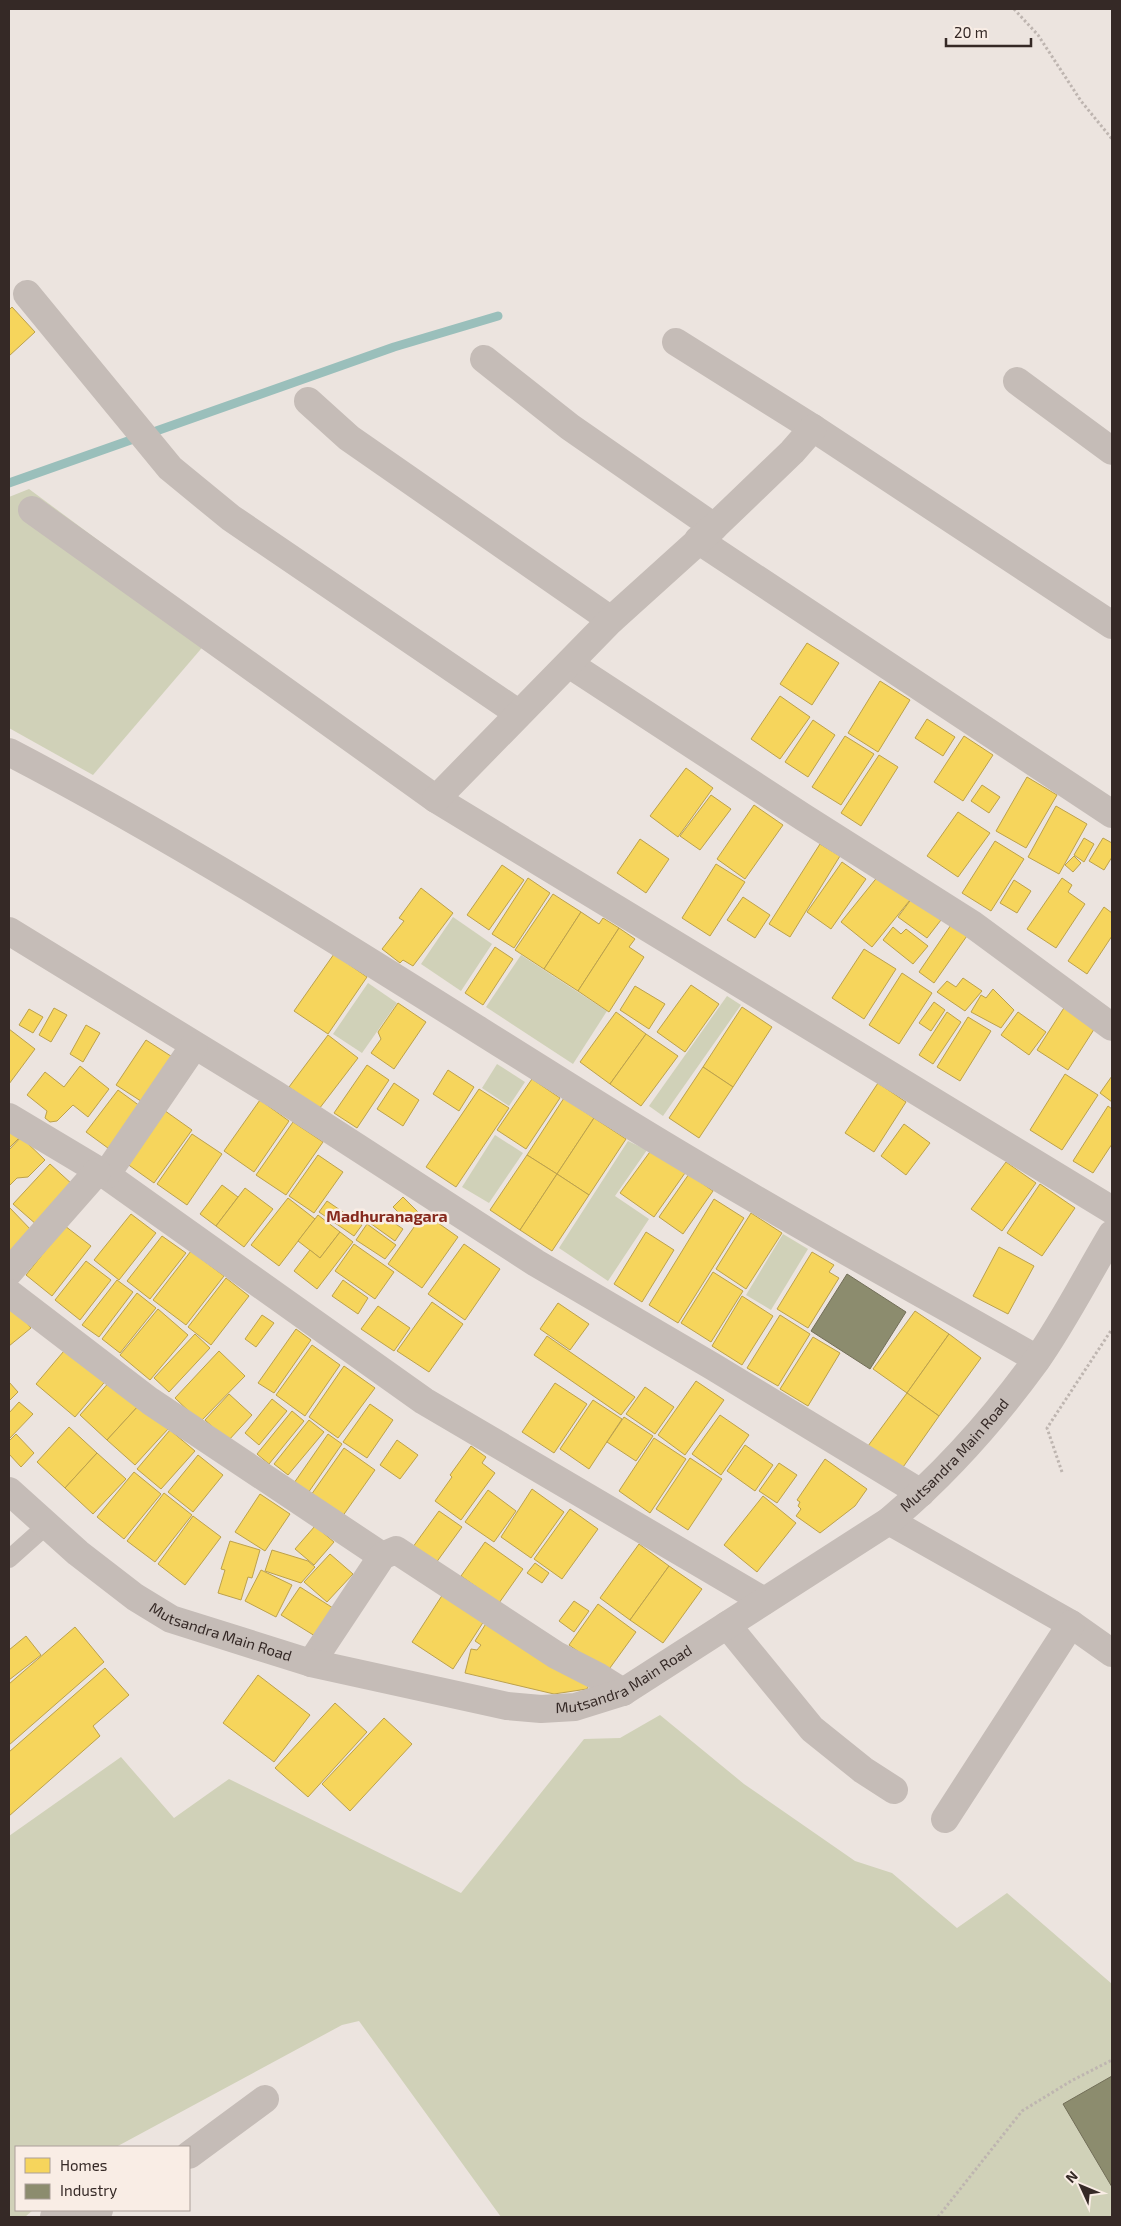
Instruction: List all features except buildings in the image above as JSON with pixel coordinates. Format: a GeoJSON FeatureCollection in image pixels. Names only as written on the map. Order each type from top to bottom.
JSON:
{"type":"FeatureCollection","features":[{"type":"Feature","properties":{"kind":"street"},"geometry":{"type":"LineString","coordinates":[[27,294],[170,468],[231,518],[518,713]]}},
{"type":"Feature","properties":{"kind":"street"},"geometry":{"type":"LineString","coordinates":[[676,342],[813,428],[1112,625]]}},
{"type":"Feature","properties":{"kind":"street"},"geometry":{"type":"LineString","coordinates":[[484,359],[706,533],[1112,814]]}},
{"type":"Feature","properties":{"kind":"street"},"geometry":{"type":"LineString","coordinates":[[1017,381],[1112,451]]}},
{"type":"Feature","properties":{"kind":"street"},"geometry":{"type":"LineString","coordinates":[[308,401],[349,438],[506,545],[611,620]]}},
{"type":"Feature","properties":{"kind":"street"},"geometry":{"type":"LineString","coordinates":[[436,799],[611,620],[792,452],[813,428]]}},
{"type":"Feature","properties":{"kind":"street"},"geometry":{"type":"LineString","coordinates":[[32,510],[436,799],[1112,1210]]}},
{"type":"Feature","properties":{"kind":"street"},"geometry":{"type":"LineString","coordinates":[[569,664],[803,817],[972,924],[1112,1027]]}},
{"type":"Feature","properties":{"kind":"street"},"geometry":{"type":"LineString","coordinates":[[9,752],[86,792],[435,1001],[628,1123],[1037,1360]]}},
{"type":"Feature","properties":{"kind":"street"},"geometry":{"type":"LineString","coordinates":[[9,931],[278,1096],[529,1258],[921,1493]]}},
{"type":"Feature","properties":{"kind":"street"},"geometry":{"type":"LineString","coordinates":[[9,1272],[101,1173],[194,1046]]}},
{"type":"Feature","properties":{"kind":"street"},"geometry":{"type":"LineString","coordinates":[[9,1117],[101,1173],[424,1401],[764,1601]]}},
{"type":"Feature","properties":{"kind":"street","name":"Mutsandra Main Road"},"geometry":{"type":"LineString","coordinates":[[9,1491],[46,1526],[135,1597],[171,1619],[311,1663],[507,1706],[541,1709],[575,1707],[623,1692],[889,1520],[921,1493],[983,1429],[1037,1360],[1112,1234]]}},
{"type":"Feature","properties":{"kind":"street"},"geometry":{"type":"LineString","coordinates":[[9,1293],[150,1400],[382,1556]]}},
{"type":"Feature","properties":{"kind":"street"},"geometry":{"type":"LineString","coordinates":[[889,1520],[1071,1624],[1112,1653]]}},
{"type":"Feature","properties":{"kind":"street"},"geometry":{"type":"LineString","coordinates":[[311,1663],[382,1556],[396,1550],[556,1655],[599,1677],[623,1692]]}},
{"type":"Feature","properties":{"kind":"street"},"geometry":{"type":"LineString","coordinates":[[945,1819],[1071,1624]]}},
{"type":"Feature","properties":{"kind":"street"},"geometry":{"type":"LineString","coordinates":[[728,1625],[812,1729],[862,1770],[894,1790]]}},
{"type":"Feature","properties":{"kind":"street"},"geometry":{"type":"LineString","coordinates":[[190,2154],[265,2099]]}},
{"type":"Feature","properties":{"kind":"lane"},"geometry":{"type":"LineString","coordinates":[[9,1559],[46,1526]]}},
{"type":"Feature","properties":{"kind":"path"},"geometry":{"type":"LineString","coordinates":[[1014,9],[1038,35],[1081,101],[1112,139]]}},
{"type":"Feature","properties":{"kind":"path"},"geometry":{"type":"LineString","coordinates":[[1062,1472],[1047,1428],[1112,1329]]}},
{"type":"Feature","properties":{"kind":"path"},"geometry":{"type":"LineString","coordinates":[[938,2217],[1022,2110],[1071,2081],[1112,2060]]}},
{"type":"Feature","properties":{"kind":"green space"},"geometry":{"type":"Polygon","coordinates":[[[29,489],[218,629],[93,775],[9,728],[9,497],[29,489]]]}},
{"type":"Feature","properties":{"kind":"green space"},"geometry":{"type":"Polygon","coordinates":[[[453,917],[492,944],[461,991],[421,964],[453,917]]]}},
{"type":"Feature","properties":{"kind":"green space"},"geometry":{"type":"Polygon","coordinates":[[[521,955],[607,1011],[573,1064],[486,1007],[521,955]]]}},
{"type":"Feature","properties":{"kind":"green space"},"geometry":{"type":"Polygon","coordinates":[[[368,983],[397,1003],[362,1053],[333,1034],[368,983]]]}},
{"type":"Feature","properties":{"kind":"green space"},"geometry":{"type":"Polygon","coordinates":[[[727,996],[741,1005],[663,1116],[649,1106],[727,996]]]}},
{"type":"Feature","properties":{"kind":"green space"},"geometry":{"type":"Polygon","coordinates":[[[497,1064],[525,1082],[509,1106],[482,1088],[497,1064]]]}},
{"type":"Feature","properties":{"kind":"green space"},"geometry":{"type":"Polygon","coordinates":[[[495,1135],[523,1153],[489,1203],[462,1187],[495,1135]]]}},
{"type":"Feature","properties":{"kind":"green space"},"geometry":{"type":"Polygon","coordinates":[[[628,1141],[647,1150],[615,1196],[649,1219],[608,1281],[559,1248],[628,1141]]]}},
{"type":"Feature","properties":{"kind":"green space"},"geometry":{"type":"Polygon","coordinates":[[[783,1234],[808,1249],[771,1310],[746,1295],[783,1234]]]}},
{"type":"Feature","properties":{"kind":"green space"},"geometry":{"type":"Polygon","coordinates":[[[660,1715],[744,1784],[855,1861],[892,1873],[957,1928],[1007,1893],[1112,1984],[1112,2217],[501,2217],[359,2021],[342,2025],[118,2146],[15,2146],[15,2211],[32,2211],[25,2217],[9,2217],[9,1836],[121,1757],[174,1818],[229,1779],[461,1893],[584,1739],[620,1738],[660,1715]]]}},
{"type":"Feature","properties":{"kind":"waterway"},"geometry":{"type":"LineString","coordinates":[[9,483],[394,347],[498,316]]}},
{"type":"Feature","properties":{"kind":"district","name":"Madhuranagara"},"geometry":{"type":"Point","coordinates":[387,1216]}}]}
